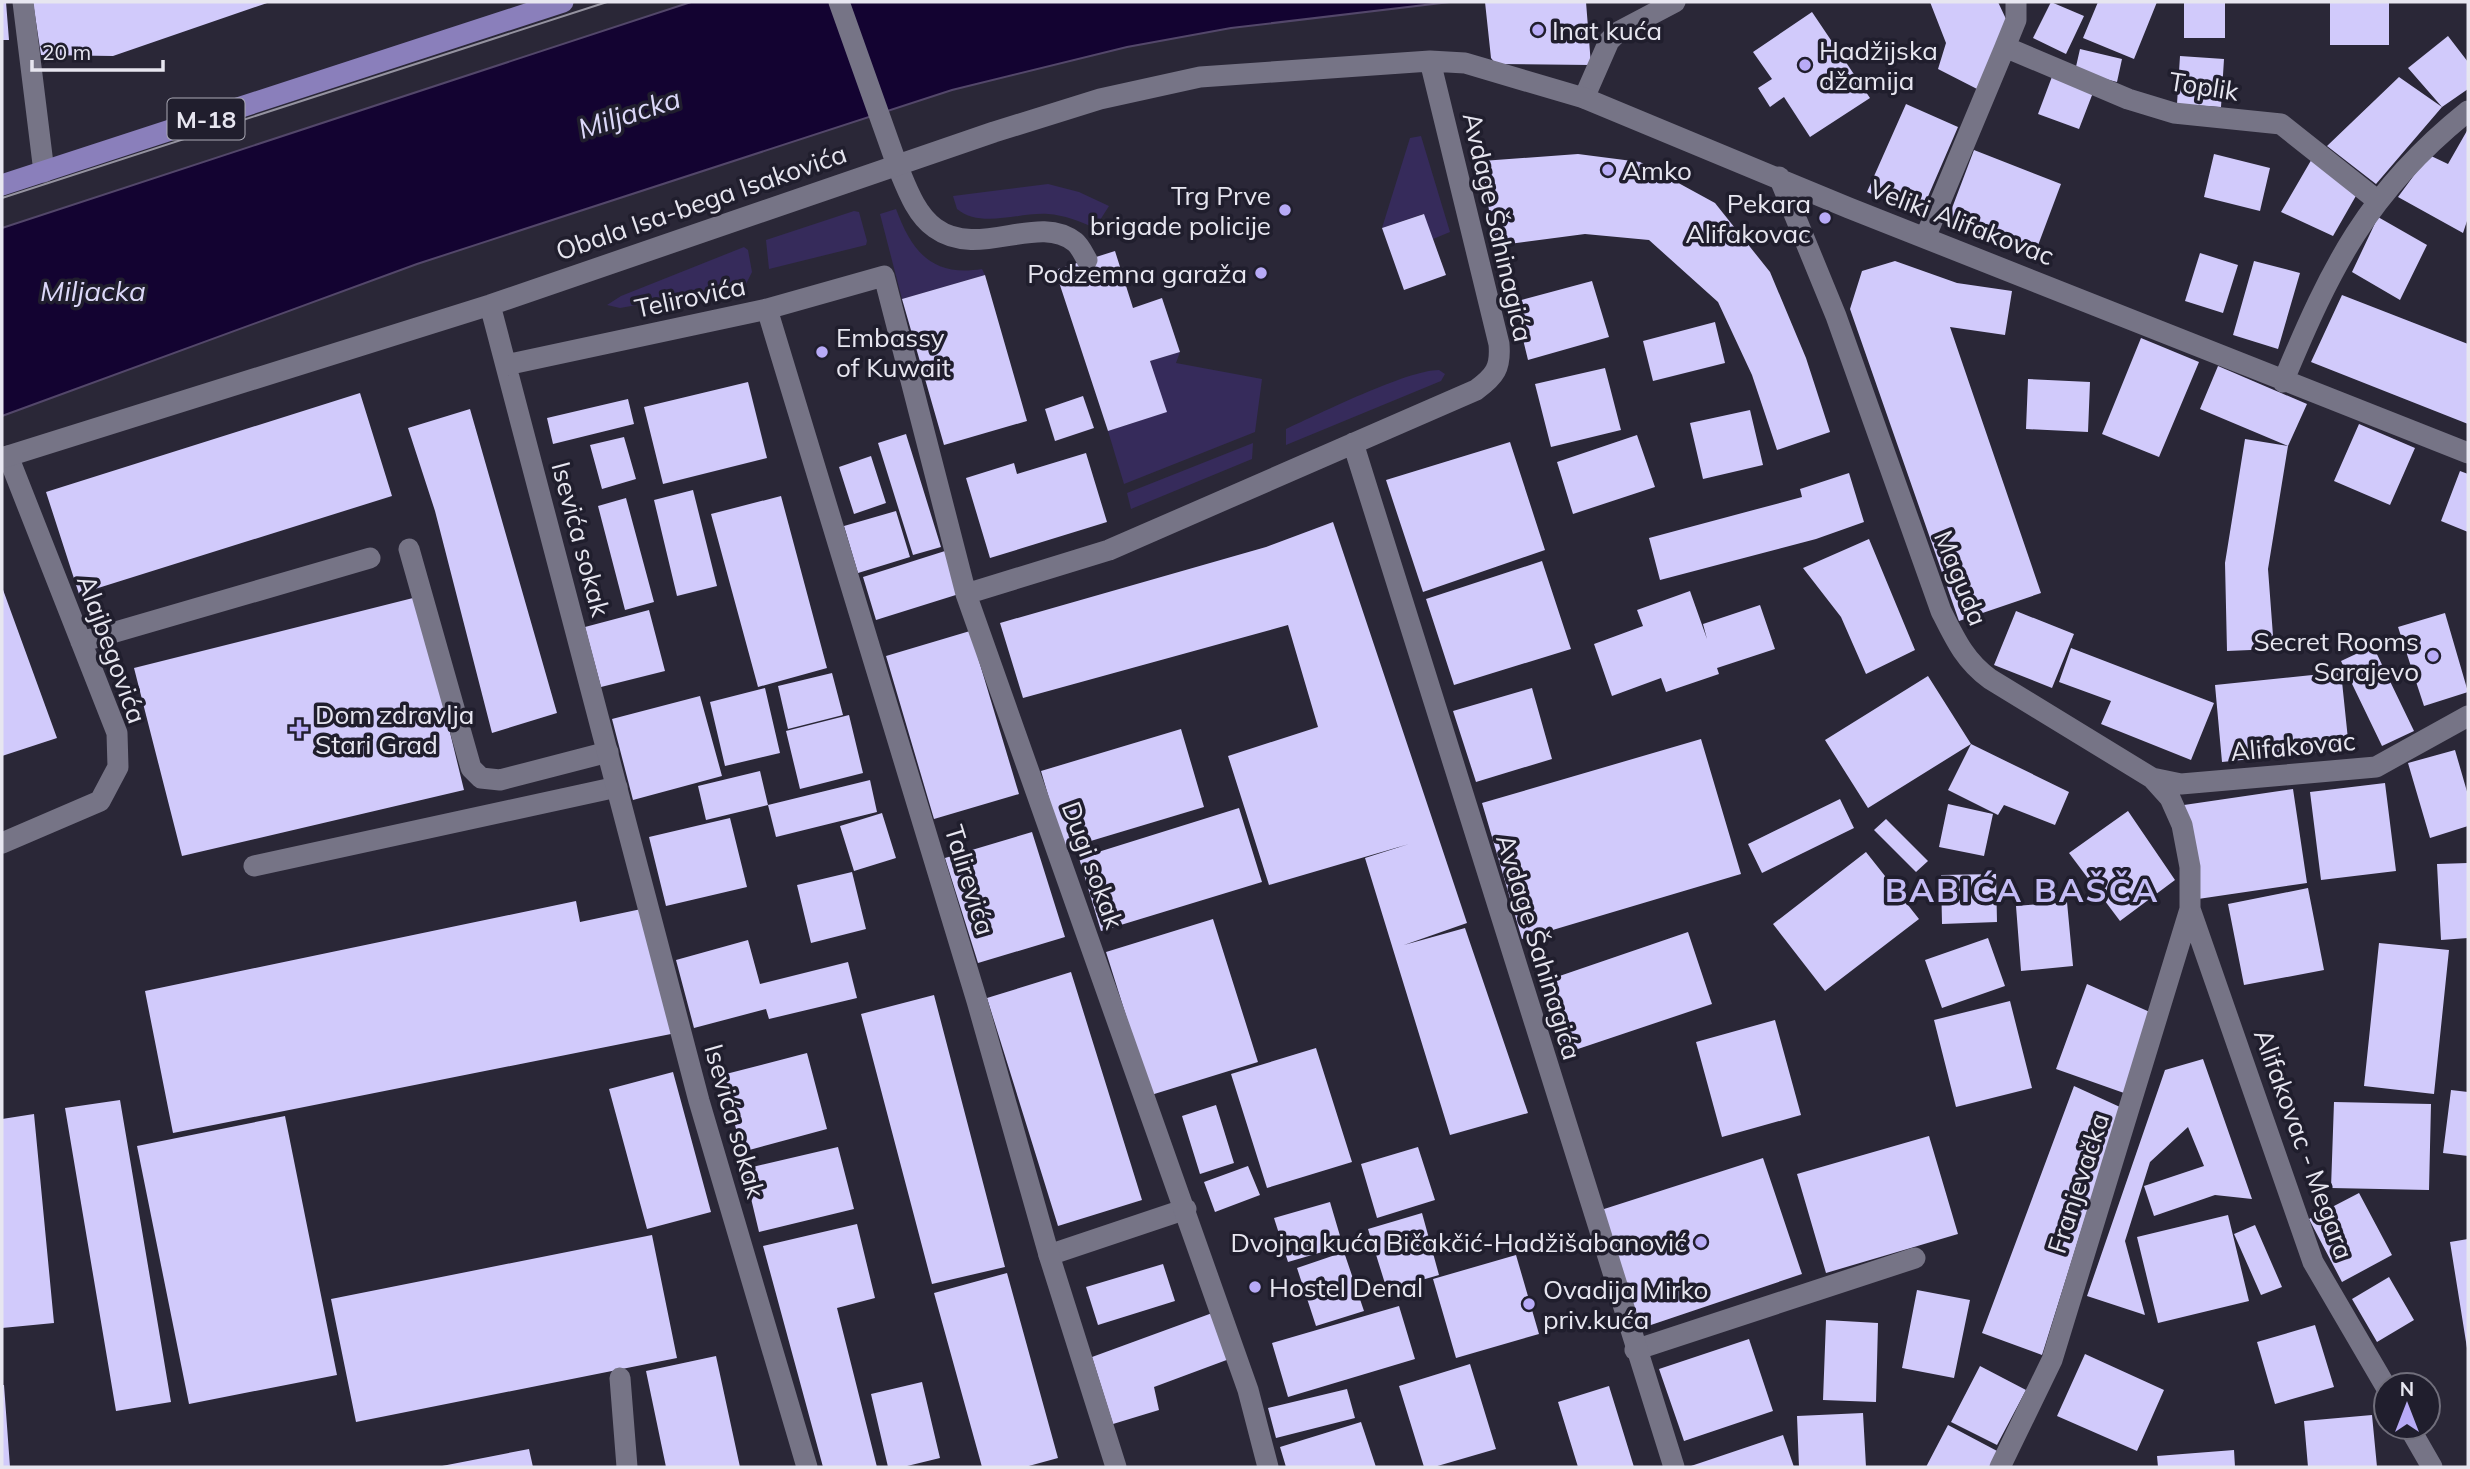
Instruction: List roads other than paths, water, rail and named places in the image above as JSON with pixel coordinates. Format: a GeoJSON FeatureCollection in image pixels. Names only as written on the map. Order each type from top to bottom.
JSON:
{"type":"FeatureCollection","features":[{"type":"Feature","properties":{"kind":"main road","name":"M-18"},"geometry":{"type":"LineString","coordinates":[[2,185],[563,2]]}},
{"type":"Feature","properties":{"kind":"street"},"geometry":{"type":"LineString","coordinates":[[23,2],[44,172]]}},
{"type":"Feature","properties":{"kind":"street"},"geometry":{"type":"LineString","coordinates":[[839,2],[897,165],[918,209],[934,228],[948,235],[985,242],[1032,233],[1060,236],[1075,242],[1087,260]]}},
{"type":"Feature","properties":{"kind":"street"},"geometry":{"type":"LineString","coordinates":[[1584,98],[1609,41],[1618,32],[1675,2]]}},
{"type":"Feature","properties":{"kind":"street"},"geometry":{"type":"LineString","coordinates":[[1925,238],[2016,20],[2016,2]]}},
{"type":"Feature","properties":{"kind":"street","name":"Toplik"},"geometry":{"type":"LineString","coordinates":[[2005,47],[2128,99],[2174,113],[2281,124],[2378,201]]}},
{"type":"Feature","properties":{"kind":"street","name":"Veliki Alifakovac"},"geometry":{"type":"LineString","coordinates":[[1430,61],[1465,63],[1584,98],[2283,382],[2468,453]]}},
{"type":"Feature","properties":{"kind":"street","name":"Obala Isa-bega Isakovića"},"geometry":{"type":"LineString","coordinates":[[5,457],[490,305],[897,165],[1100,99],[1200,77],[1430,61]]}},
{"type":"Feature","properties":{"kind":"street","name":"Avdage Šahinagića"},"geometry":{"type":"LineString","coordinates":[[966,594],[1109,550],[1476,390],[1493,377],[1500,364],[1499,344],[1430,61]]}},
{"type":"Feature","properties":{"kind":"street"},"geometry":{"type":"LineString","coordinates":[[2283,382],[2322,289],[2353,234],[2400,175],[2468,111]]}},
{"type":"Feature","properties":{"kind":"street","name":"Maguda"},"geometry":{"type":"LineString","coordinates":[[1779,177],[1836,316],[1941,611],[1959,647],[1971,666],[2152,778],[2170,798],[2182,825],[2190,867],[2190,909]]}},
{"type":"Feature","properties":{"kind":"street","name":"Telirovića"},"geometry":{"type":"LineString","coordinates":[[506,365],[767,309],[884,276]]}},
{"type":"Feature","properties":{"kind":"street","name":"Dugi sokak"},"geometry":{"type":"LineString","coordinates":[[884,276],[966,594],[1186,1209],[1248,1390],[1268,1467]]}},
{"type":"Feature","properties":{"kind":"street","name":"Isevića sokak"},"geometry":{"type":"LineString","coordinates":[[490,305],[699,1101],[807,1467]]}},
{"type":"Feature","properties":{"kind":"street","name":"Talirevića"},"geometry":{"type":"LineString","coordinates":[[767,309],[977,1001],[1049,1255],[1116,1467]]}},
{"type":"Feature","properties":{"kind":"street","name":"Avdage Šahinagića"},"geometry":{"type":"LineString","coordinates":[[1353,443],[1635,1350],[1674,1467]]}},
{"type":"Feature","properties":{"kind":"street","name":"Alajbegovića"},"geometry":{"type":"LineString","coordinates":[[2,843],[100,801],[118,767],[117,733],[5,457]]}},
{"type":"Feature","properties":{"kind":"street"},"geometry":{"type":"LineString","coordinates":[[410,549],[471,768],[481,778],[500,780],[608,752]]}},
{"type":"Feature","properties":{"kind":"street"},"geometry":{"type":"LineString","coordinates":[[81,642],[370,558]]}},
{"type":"Feature","properties":{"kind":"street","name":"Alifakovac"},"geometry":{"type":"LineString","coordinates":[[2152,778],[2181,783],[2376,767],[2468,716]]}},
{"type":"Feature","properties":{"kind":"street"},"geometry":{"type":"LineString","coordinates":[[254,866],[617,787]]}},
{"type":"Feature","properties":{"kind":"street","name":"Alifakovac - Megara"},"geometry":{"type":"LineString","coordinates":[[2190,909],[2314,1262],[2377,1371]]}},
{"type":"Feature","properties":{"kind":"street","name":"Franjevačka"},"geometry":{"type":"LineString","coordinates":[[2000,1467],[2052,1360],[2190,909]]}},
{"type":"Feature","properties":{"kind":"street"},"geometry":{"type":"LineString","coordinates":[[1049,1255],[1186,1209]]}},
{"type":"Feature","properties":{"kind":"street"},"geometry":{"type":"LineString","coordinates":[[1635,1350],[1915,1258]]}},
{"type":"Feature","properties":{"kind":"street"},"geometry":{"type":"LineString","coordinates":[[620,1378],[627,1467]]}},
{"type":"Feature","properties":{"kind":"street"},"geometry":{"type":"LineString","coordinates":[[2417,1441],[2432,1467]]}},
{"type":"Feature","properties":{"kind":"water","name":"Miljacka"},"geometry":{"type":"Polygon","coordinates":[[[691,2],[1450,2],[1231,28],[1127,47],[952,90],[417,264],[2,416],[2,228],[691,2]]]}},
{"type":"Feature","properties":{"kind":"tram line"},"geometry":{"type":"LineString","coordinates":[[2,198],[607,2]]}},
{"type":"Feature","properties":{"kind":"place","name":"Inat kuća"},"geometry":{"type":"Point","coordinates":[1538,30]}},
{"type":"Feature","properties":{"kind":"place","name":"Hadžijska džamija"},"geometry":{"type":"Point","coordinates":[1805,65]}},
{"type":"Feature","properties":{"kind":"place","name":"Amko"},"geometry":{"type":"Point","coordinates":[1608,170]}},
{"type":"Feature","properties":{"kind":"place","name":"Trg Prve brigade policije"},"geometry":{"type":"Point","coordinates":[1285,210]}},
{"type":"Feature","properties":{"kind":"place","name":"Pekara Alifakovac"},"geometry":{"type":"Point","coordinates":[1825,218]}},
{"type":"Feature","properties":{"kind":"place","name":"Podzemna garaža"},"geometry":{"type":"Point","coordinates":[1261,273]}},
{"type":"Feature","properties":{"kind":"place","name":"Embassy of Kuwait"},"geometry":{"type":"Point","coordinates":[822,352]}},
{"type":"Feature","properties":{"kind":"place","name":"Secret Rooms Sarajevo"},"geometry":{"type":"Point","coordinates":[2433,656]}},
{"type":"Feature","properties":{"kind":"place","name":"Dom zdravlja Stari Grad"},"geometry":{"type":"Point","coordinates":[299,729]}},
{"type":"Feature","properties":{"kind":"place","name":"Dvojna kuća Bičakčić-Hadžišabanović"},"geometry":{"type":"Point","coordinates":[1701,1242]}},
{"type":"Feature","properties":{"kind":"place","name":"Hostel Denal"},"geometry":{"type":"Point","coordinates":[1255,1287]}},
{"type":"Feature","properties":{"kind":"place","name":"Ovadija Mirko priv.kuća"},"geometry":{"type":"Point","coordinates":[1529,1304]}},
{"type":"Feature","properties":{"kind":"district","name":"BABIĆA BAŠČA"},"geometry":{"type":"Point","coordinates":[2022,889]}}]}
